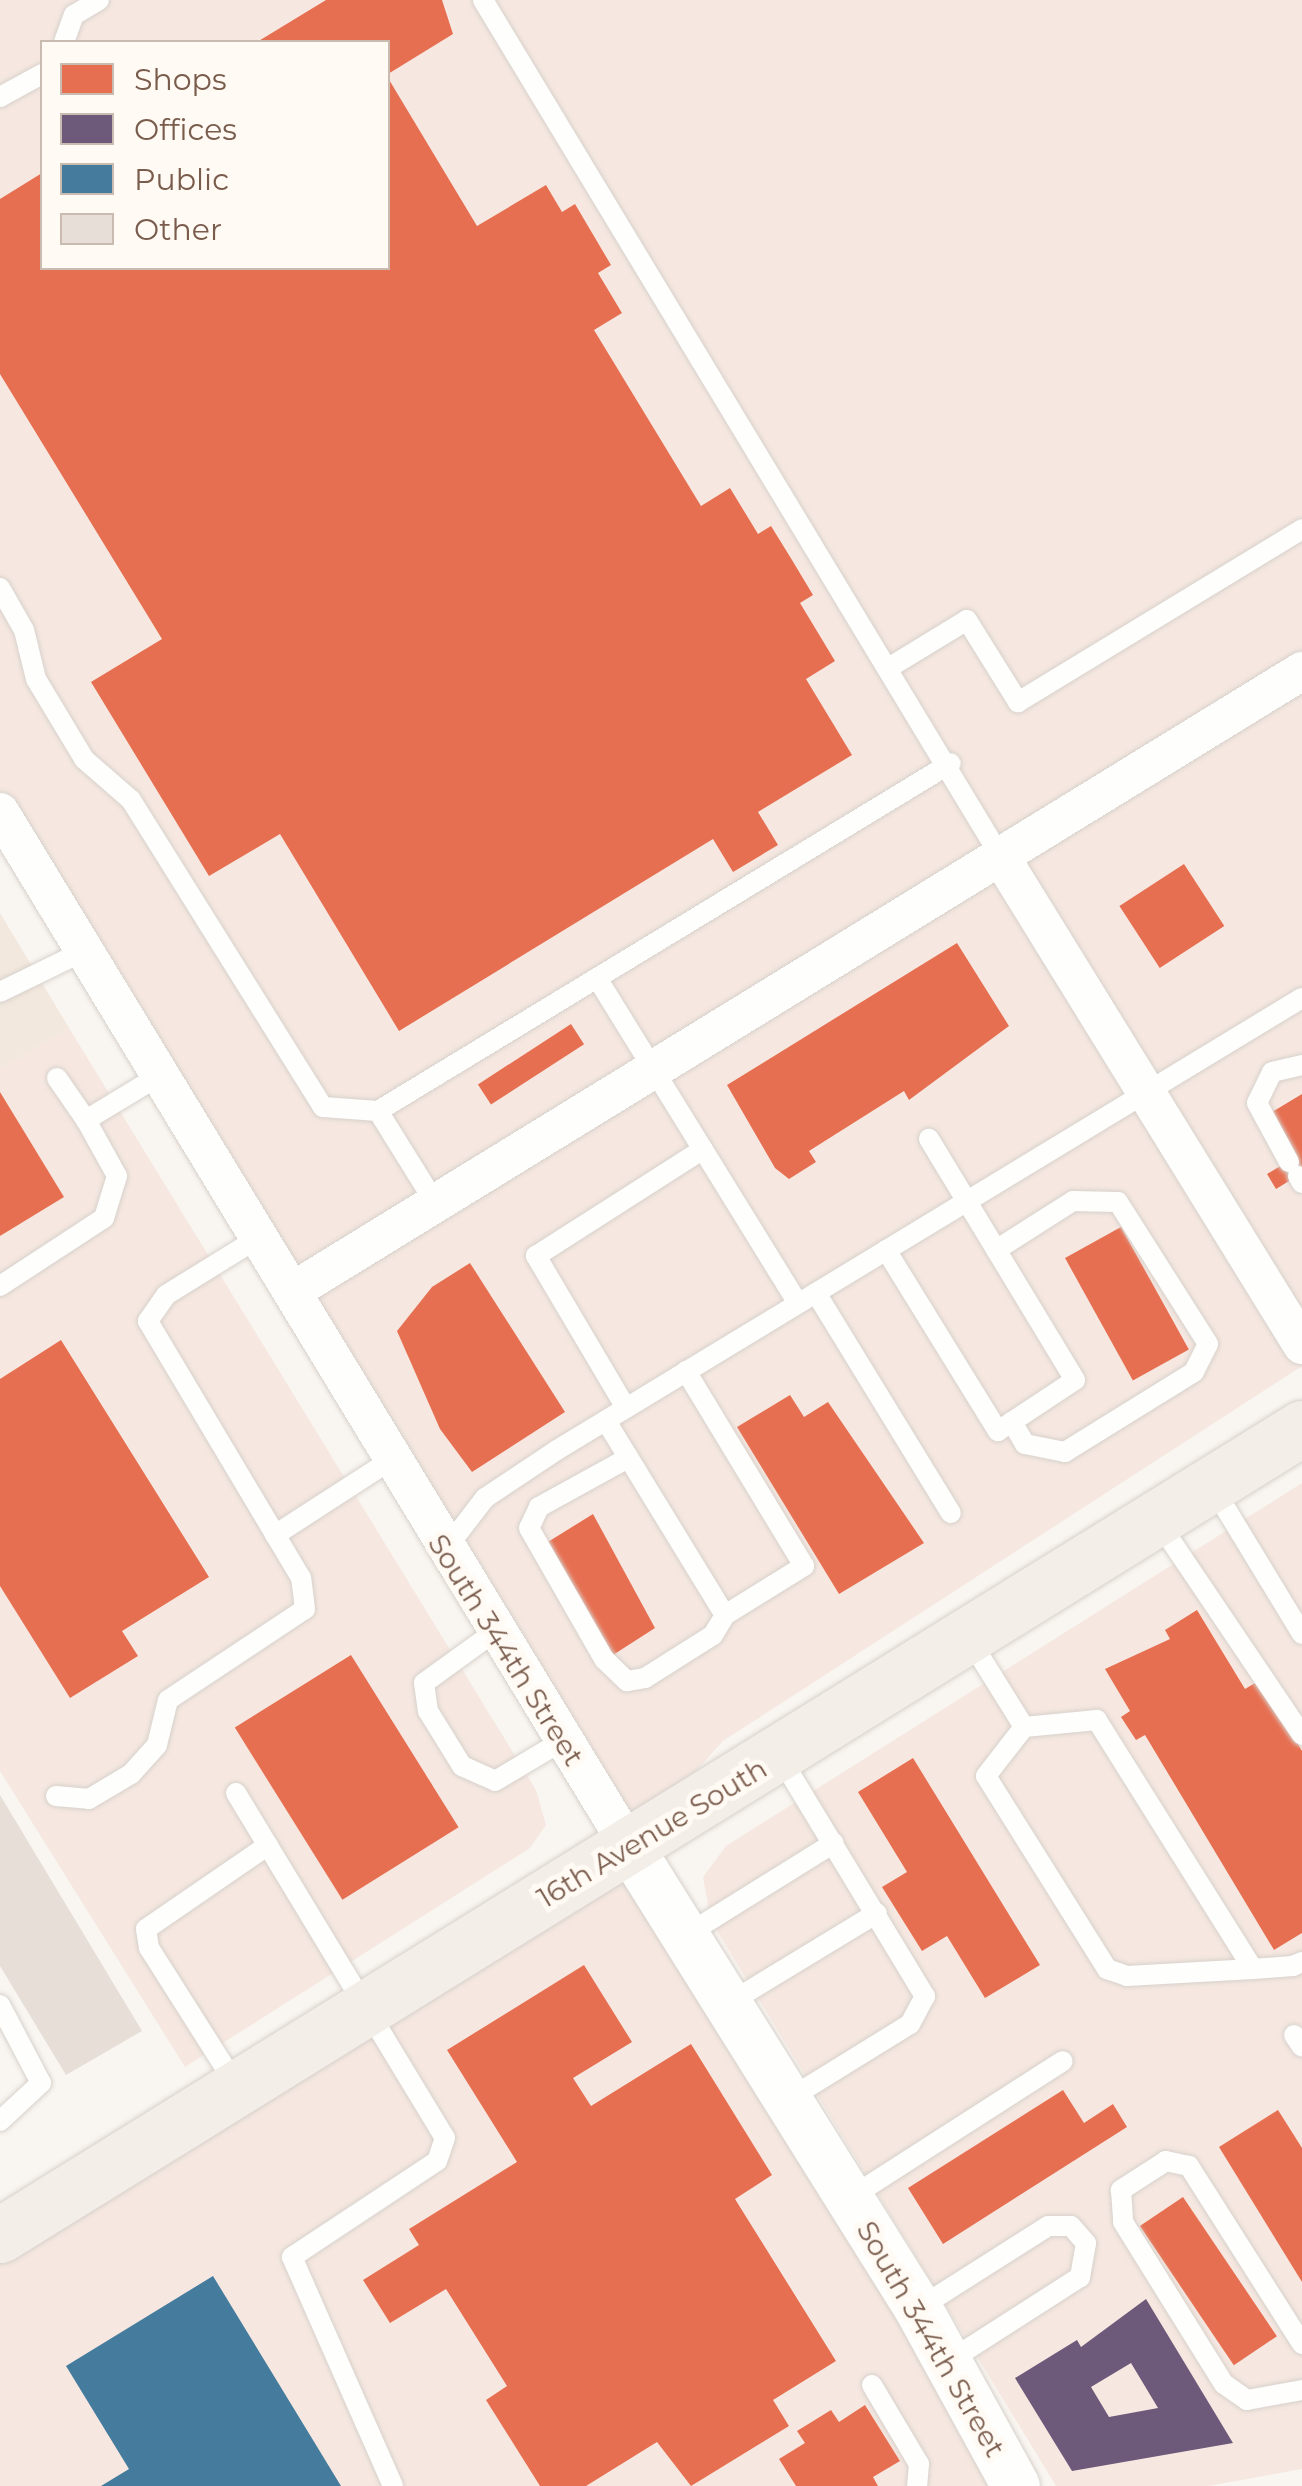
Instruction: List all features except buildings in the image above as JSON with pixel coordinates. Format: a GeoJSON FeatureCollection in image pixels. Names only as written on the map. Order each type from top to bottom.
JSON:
{"type":"FeatureCollection","features":[{"type":"Feature","properties":{"kind":"main road","name":"16th Avenue South"},"geometry":{"type":"LineString","coordinates":[[0,2235],[629,1846],[780,1757],[1302,1428]]}},
{"type":"Feature","properties":{"kind":"street"},"geometry":{"type":"LineString","coordinates":[[296,1290],[998,854],[1302,672]]}},
{"type":"Feature","properties":{"kind":"street","name":"South 344th Street"},"geometry":{"type":"LineString","coordinates":[[0,812],[296,1290],[388,1462],[918,2308],[1016,2486]]}},
{"type":"Feature","properties":{"kind":"street"},"geometry":{"type":"LineString","coordinates":[[998,854],[1302,1345]]}},
{"type":"Feature","properties":{"kind":"lane"},"geometry":{"type":"LineString","coordinates":[[65,40],[74,15],[99,0]]}},
{"type":"Feature","properties":{"kind":"lane"},"geometry":{"type":"LineString","coordinates":[[483,0],[950,764],[998,854]]}},
{"type":"Feature","properties":{"kind":"lane"},"geometry":{"type":"LineString","coordinates":[[0,98],[40,75]]}},
{"type":"Feature","properties":{"kind":"lane"},"geometry":{"type":"LineString","coordinates":[[890,667],[967,620],[1018,702],[1302,528]]}},
{"type":"Feature","properties":{"kind":"lane"},"geometry":{"type":"LineString","coordinates":[[0,588],[24,630],[36,678],[84,759],[131,800],[322,1107],[378,1111],[950,764]]}},
{"type":"Feature","properties":{"kind":"lane"},"geometry":{"type":"LineString","coordinates":[[0,992],[86,950]]}},
{"type":"Feature","properties":{"kind":"lane"},"geometry":{"type":"LineString","coordinates":[[598,978],[704,1150],[951,1513]]}},
{"type":"Feature","properties":{"kind":"lane"},"geometry":{"type":"LineString","coordinates":[[445,1551],[485,1498],[626,1408],[1302,998]]}},
{"type":"Feature","properties":{"kind":"lane"},"geometry":{"type":"LineString","coordinates":[[1296,1174],[1257,1104],[1272,1072],[1302,1064]]}},
{"type":"Feature","properties":{"kind":"lane"},"geometry":{"type":"LineString","coordinates":[[86,1120],[162,1074]]}},
{"type":"Feature","properties":{"kind":"lane"},"geometry":{"type":"LineString","coordinates":[[0,1286],[88,1232],[116,1199],[117,1176],[86,1120],[56,1078]]}},
{"type":"Feature","properties":{"kind":"lane"},"geometry":{"type":"LineString","coordinates":[[378,1111],[436,1204]]}},
{"type":"Feature","properties":{"kind":"lane"},"geometry":{"type":"LineString","coordinates":[[886,1250],[998,1431],[1075,1380],[929,1139]]}},
{"type":"Feature","properties":{"kind":"lane"},"geometry":{"type":"LineString","coordinates":[[626,1408],[536,1256],[704,1150]]}},
{"type":"Feature","properties":{"kind":"lane"},"geometry":{"type":"LineString","coordinates":[[996,1250],[1073,1201],[1118,1202],[1208,1344],[1194,1372],[1065,1452],[1025,1444],[1012,1422]]}},
{"type":"Feature","properties":{"kind":"lane"},"geometry":{"type":"LineString","coordinates":[[56,1796],[89,1799],[131,1774],[157,1745],[168,1700],[299,1617],[306,1589],[148,1321],[166,1295],[263,1236]]}},
{"type":"Feature","properties":{"kind":"lane"},"geometry":{"type":"LineString","coordinates":[[628,1458],[539,1508],[528,1528],[604,1659],[627,1680],[644,1678],[713,1636],[725,1615],[804,1566],[686,1372]]}},
{"type":"Feature","properties":{"kind":"lane"},"geometry":{"type":"LineString","coordinates":[[606,1421],[725,1615]]}},
{"type":"Feature","properties":{"kind":"lane"},"geometry":{"type":"LineString","coordinates":[[275,1535],[388,1462]]}},
{"type":"Feature","properties":{"kind":"lane"},"geometry":{"type":"LineString","coordinates":[[1211,1485],[1302,1634]]}},
{"type":"Feature","properties":{"kind":"lane"},"geometry":{"type":"LineString","coordinates":[[1156,1518],[1302,1735]]}},
{"type":"Feature","properties":{"kind":"lane"},"geometry":{"type":"LineString","coordinates":[[494,1633],[424,1683],[428,1711],[462,1766],[495,1780],[562,1741]]}},
{"type":"Feature","properties":{"kind":"lane"},"geometry":{"type":"LineString","coordinates":[[968,1638],[1024,1727]]}},
{"type":"Feature","properties":{"kind":"lane"},"geometry":{"type":"LineString","coordinates":[[1253,1969],[1097,1720],[1024,1727],[986,1776],[1108,1970],[1253,1969],[1302,1962]]}},
{"type":"Feature","properties":{"kind":"lane"},"geometry":{"type":"LineString","coordinates":[[780,1757],[924,1991],[922,2011],[787,2100]]}},
{"type":"Feature","properties":{"kind":"lane"},"geometry":{"type":"LineString","coordinates":[[236,1793],[439,2122],[445,2146],[430,2166],[301,2244],[291,2264],[393,2486]]}},
{"type":"Feature","properties":{"kind":"lane"},"geometry":{"type":"LineString","coordinates":[[686,1935],[834,1843]]}},
{"type":"Feature","properties":{"kind":"lane"},"geometry":{"type":"LineString","coordinates":[[238,2087],[148,1948],[146,1929],[268,1845]]}},
{"type":"Feature","properties":{"kind":"lane"},"geometry":{"type":"LineString","coordinates":[[729,2003],[877,1913]]}},
{"type":"Feature","properties":{"kind":"lane"},"geometry":{"type":"LineString","coordinates":[[0,2005],[41,2077],[35,2097],[0,2121]]}},
{"type":"Feature","properties":{"kind":"lane"},"geometry":{"type":"LineString","coordinates":[[848,2199],[1063,2061]]}},
{"type":"Feature","properties":{"kind":"lane"},"geometry":{"type":"LineString","coordinates":[[1302,2344],[1190,2166],[1166,2161],[1121,2190],[1122,2222],[1224,2384],[1247,2400],[1302,2390]]}},
{"type":"Feature","properties":{"kind":"lane"},"geometry":{"type":"LineString","coordinates":[[918,2308],[1048,2226],[1071,2226],[1086,2243],[1080,2276],[949,2361]]}},
{"type":"Feature","properties":{"kind":"lane"},"geometry":{"type":"LineString","coordinates":[[872,2385],[919,2464],[917,2486]]}},
{"type":"Feature","properties":{"kind":"shaded area"},"geometry":{"type":"Polygon","coordinates":[[[0,0],[1302,0],[1302,1366],[723,1741],[629,1846],[0,812],[0,0]]]}},
{"type":"Feature","properties":{"kind":"shaded area"},"geometry":{"type":"Polygon","coordinates":[[[0,913],[69,1028],[0,1069],[0,913]]]}},
{"type":"Feature","properties":{"kind":"shaded area"},"geometry":{"type":"Polygon","coordinates":[[[69,1028],[536,1790],[546,1825],[530,1848],[185,2067],[0,1771],[0,1069],[69,1028]]]}},
{"type":"Feature","properties":{"kind":"shaded area"},"geometry":{"type":"Polygon","coordinates":[[[1302,1483],[1302,2469],[1208,2486],[1056,2486],[711,1921],[703,1877],[726,1846],[1302,1483]]]}},
{"type":"Feature","properties":{"kind":"shaded area"},"geometry":{"type":"Polygon","coordinates":[[[629,1846],[1016,2486],[0,2486],[0,2235],[629,1846]]]}}]}
